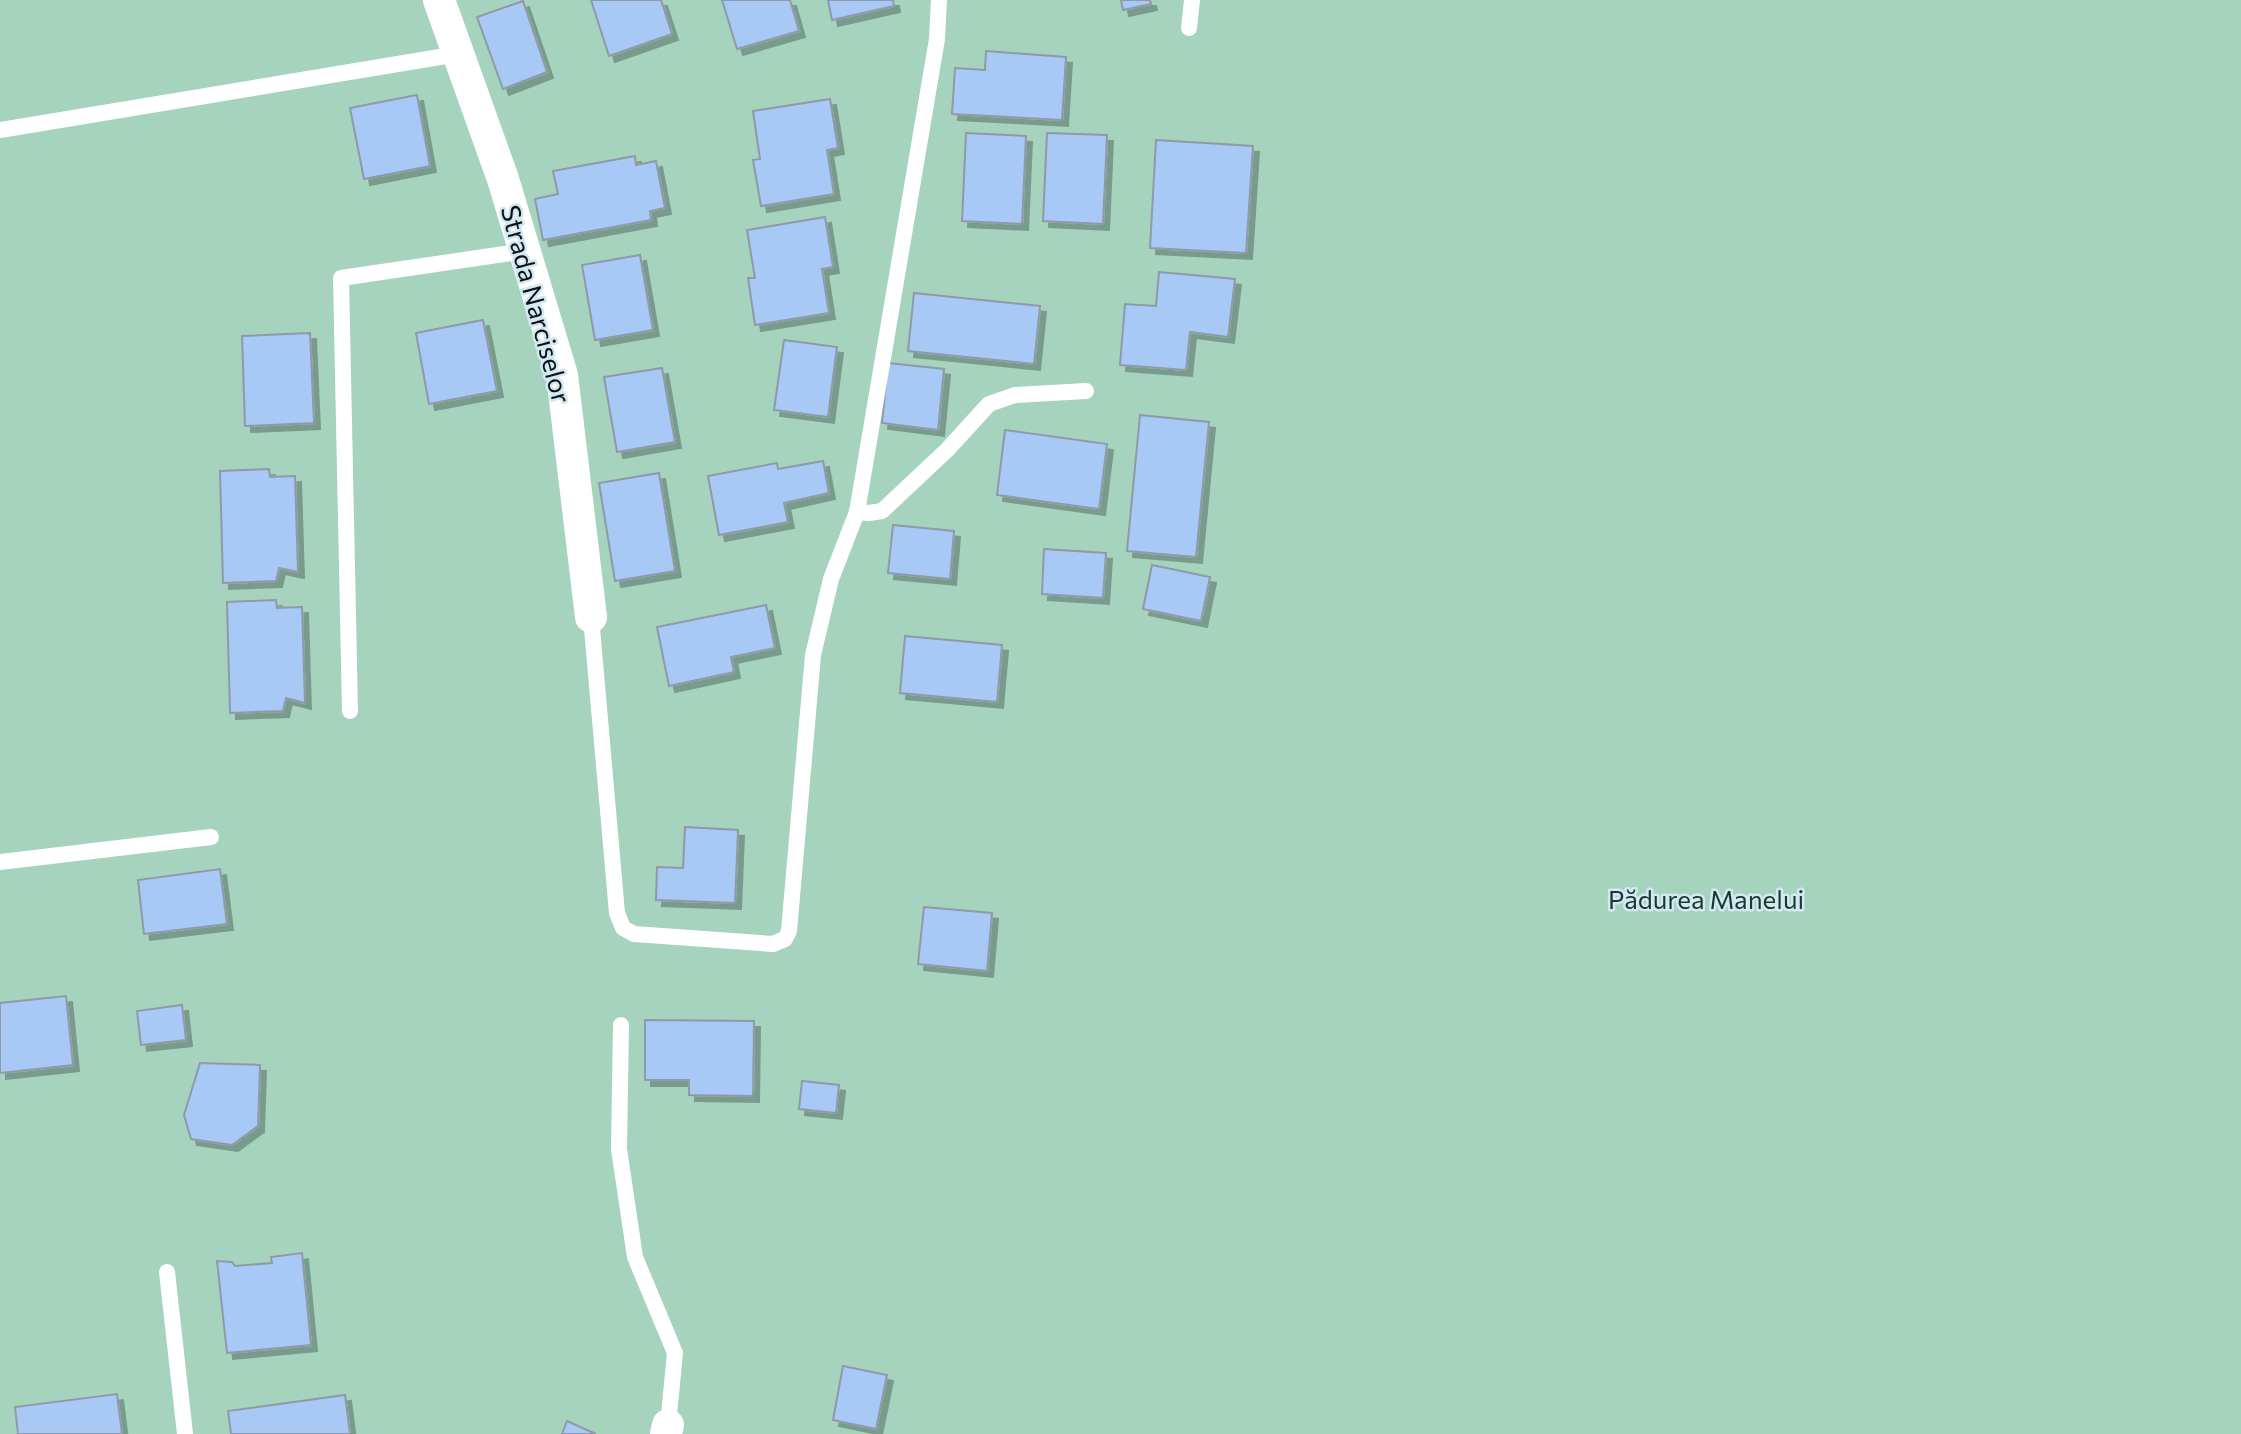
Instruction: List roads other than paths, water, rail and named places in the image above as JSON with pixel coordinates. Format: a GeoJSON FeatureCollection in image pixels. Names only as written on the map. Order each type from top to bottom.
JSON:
{"type":"FeatureCollection","features":[{"type":"Feature","properties":{"kind":"street","name":"Strada Narciselor"},"geometry":{"type":"LineString","coordinates":[[439,0],[503,179],[562,375],[591,617]]}},
{"type":"Feature","properties":{"kind":"lane"},"geometry":{"type":"LineString","coordinates":[[591,617],[617,912],[623,928],[634,933],[774,944],[785,939],[789,931],[813,655],[831,579],[857,512],[937,39],[939,0]]}},
{"type":"Feature","properties":{"kind":"lane"},"geometry":{"type":"LineString","coordinates":[[1189,29],[1192,0]]}},
{"type":"Feature","properties":{"kind":"lane"},"geometry":{"type":"LineString","coordinates":[[0,130],[458,54]]}},
{"type":"Feature","properties":{"kind":"lane"},"geometry":{"type":"LineString","coordinates":[[350,711],[341,278],[525,251]]}},
{"type":"Feature","properties":{"kind":"lane"},"geometry":{"type":"LineString","coordinates":[[857,512],[882,510],[947,450],[989,404],[1015,395],[1086,390]]}},
{"type":"Feature","properties":{"kind":"lane"},"geometry":{"type":"LineString","coordinates":[[0,862],[211,837]]}},
{"type":"Feature","properties":{"kind":"lane"},"geometry":{"type":"LineString","coordinates":[[621,1025],[619,1149],[635,1258],[675,1353],[667,1429]]}},
{"type":"Feature","properties":{"kind":"lane"},"geometry":{"type":"LineString","coordinates":[[167,1272],[185,1434]]}},
{"type":"Feature","properties":{"kind":"park label","name":"Pădurea Manelui"},"geometry":{"type":"Point","coordinates":[1706,898]}}]}
